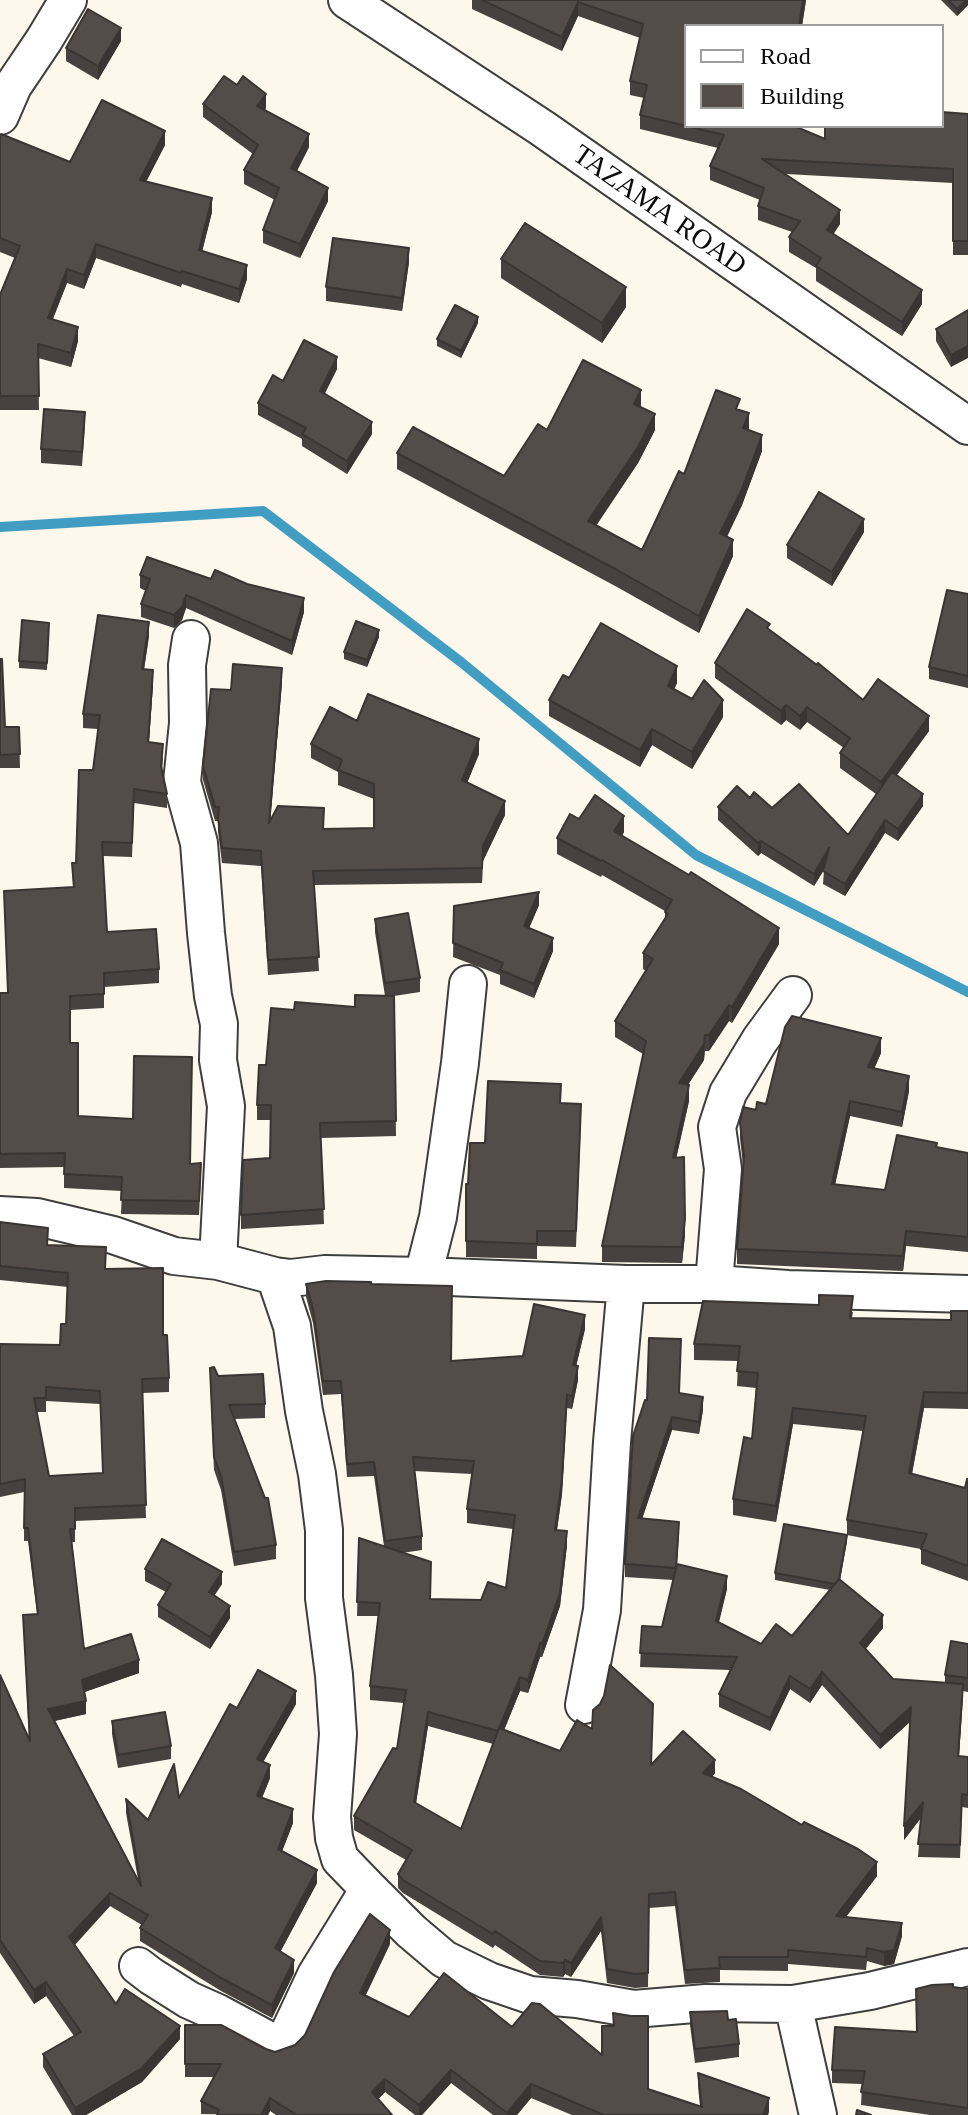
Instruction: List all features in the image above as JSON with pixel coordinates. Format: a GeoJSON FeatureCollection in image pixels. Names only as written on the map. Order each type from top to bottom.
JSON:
{"type":"FeatureCollection","features":[{"type":"Feature","properties":{"kind":"street"},"geometry":{"type":"LineString","coordinates":[[0,116],[13,86],[68,0]]}},
{"type":"Feature","properties":{"kind":"street","name":"TAZAMA ROAD"},"geometry":{"type":"LineString","coordinates":[[347,0],[542,128],[968,426]]}},
{"type":"Feature","properties":{"kind":"street"},"geometry":{"type":"LineString","coordinates":[[191,639],[182,782],[199,843],[206,933],[219,1024],[218,1060],[226,1106],[218,1261]]}},
{"type":"Feature","properties":{"kind":"street"},"geometry":{"type":"LineString","coordinates":[[423,1276],[438,1217],[468,984]]}},
{"type":"Feature","properties":{"kind":"street"},"geometry":{"type":"LineString","coordinates":[[714,1284],[723,1169],[717,1127],[728,1093],[760,1040],[793,995]]}},
{"type":"Feature","properties":{"kind":"street"},"geometry":{"type":"LineString","coordinates":[[0,1215],[37,1217],[113,1235],[174,1256],[218,1261],[291,1278],[325,1274],[423,1276],[968,1294]]}},
{"type":"Feature","properties":{"kind":"street"},"geometry":{"type":"LineString","coordinates":[[275,1276],[292,1326],[324,1530],[324,1598],[338,1734],[332,1817],[334,1838],[340,1859],[411,1931],[444,1959],[489,1981],[530,1995],[634,2009],[706,2003],[793,2004],[870,1991],[968,1967]]}},
{"type":"Feature","properties":{"kind":"street"},"geometry":{"type":"LineString","coordinates":[[584,1705],[602,1610],[626,1284]]}},
{"type":"Feature","properties":{"kind":"street"},"geometry":{"type":"LineString","coordinates":[[138,1966],[189,2000],[276,2044],[286,2039],[316,1975],[369,1889]]}},
{"type":"Feature","properties":{"kind":"street"},"geometry":{"type":"LineString","coordinates":[[793,2004],[818,2115]]}},
{"type":"Feature","properties":{"kind":"building"},"geometry":{"type":"Polygon","coordinates":[[[482,0],[803,0],[799,24],[684,24],[684,126],[640,115],[647,85],[630,81],[643,24],[578,2],[562,37],[482,0]]]}},
{"type":"Feature","properties":{"kind":"building"},"geometry":{"type":"Polygon","coordinates":[[[948,0],[966,0],[957,9],[948,0]]]}},
{"type":"Feature","properties":{"kind":"building"},"geometry":{"type":"Polygon","coordinates":[[[88,9],[121,28],[98,66],[66,48],[88,9]]]}},
{"type":"Feature","properties":{"kind":"building"},"geometry":{"type":"Polygon","coordinates":[[[224,76],[237,85],[243,76],[266,94],[257,106],[309,134],[291,168],[328,188],[300,244],[263,230],[279,188],[244,170],[258,145],[203,104],[224,76]]]}},
{"type":"Feature","properties":{"kind":"building"},"geometry":{"type":"Polygon","coordinates":[[[102,100],[165,131],[140,180],[212,198],[199,250],[247,265],[239,289],[96,244],[84,275],[67,269],[48,318],[78,327],[71,353],[38,344],[39,396],[0,396],[0,295],[20,246],[0,238],[0,136],[70,162],[102,100]]]}},
{"type":"Feature","properties":{"kind":"building"},"geometry":{"type":"Polygon","coordinates":[[[944,112],[968,114],[968,241],[953,241],[953,169],[762,159],[840,210],[827,230],[922,290],[902,322],[816,266],[821,258],[789,237],[800,221],[758,206],[764,188],[710,166],[724,135],[694,128],[799,128],[825,139],[825,128],[944,128],[944,112]]]}},
{"type":"Feature","properties":{"kind":"building"},"geometry":{"type":"Polygon","coordinates":[[[525,223],[626,287],[602,323],[501,259],[525,223]]]}},
{"type":"Feature","properties":{"kind":"building"},"geometry":{"type":"Polygon","coordinates":[[[333,238],[409,248],[402,298],[326,287],[333,238]]]}},
{"type":"Feature","properties":{"kind":"building"},"geometry":{"type":"Polygon","coordinates":[[[455,305],[478,317],[461,351],[437,339],[455,305]]]}},
{"type":"Feature","properties":{"kind":"building"},"geometry":{"type":"Polygon","coordinates":[[[968,310],[968,346],[951,355],[936,329],[968,310]]]}},
{"type":"Feature","properties":{"kind":"building"},"geometry":{"type":"Polygon","coordinates":[[[304,340],[337,357],[320,391],[372,422],[347,461],[302,434],[306,428],[258,403],[273,375],[283,381],[304,340]]]}},
{"type":"Feature","properties":{"kind":"building"},"geometry":{"type":"Polygon","coordinates":[[[583,360],[641,390],[634,404],[655,414],[638,447],[588,521],[642,550],[679,471],[684,474],[716,390],[740,399],[736,409],[749,413],[743,428],[762,435],[742,489],[720,533],[733,540],[699,616],[397,453],[413,427],[504,476],[538,424],[547,430],[583,360]]]}},
{"type":"Feature","properties":{"kind":"building"},"geometry":{"type":"Polygon","coordinates":[[[44,409],[85,412],[82,452],[41,449],[44,409]]]}},
{"type":"Feature","properties":{"kind":"building"},"geometry":{"type":"Polygon","coordinates":[[[819,492],[864,519],[832,572],[787,545],[819,492]]]}},
{"type":"Feature","properties":{"kind":"building"},"geometry":{"type":"Polygon","coordinates":[[[147,557],[211,579],[215,570],[247,584],[304,598],[292,641],[186,595],[182,607],[174,615],[141,604],[150,579],[140,575],[147,557]]]}},
{"type":"Feature","properties":{"kind":"building"},"geometry":{"type":"Polygon","coordinates":[[[947,590],[968,594],[968,676],[929,667],[947,590]]]}},
{"type":"Feature","properties":{"kind":"building"},"geometry":{"type":"Polygon","coordinates":[[[747,609],[770,624],[767,628],[818,663],[863,700],[878,679],[929,716],[881,782],[840,753],[850,738],[807,707],[800,716],[786,705],[781,711],[715,663],[747,609]]]}},
{"type":"Feature","properties":{"kind":"building"},"geometry":{"type":"Polygon","coordinates":[[[98,615],[149,622],[142,669],[153,670],[148,742],[163,744],[161,766],[167,794],[134,789],[132,843],[102,842],[107,932],[156,929],[159,969],[104,973],[104,994],[70,996],[70,1043],[78,1043],[78,1116],[133,1119],[134,1056],[192,1057],[190,1164],[201,1163],[199,1201],[121,1200],[122,1177],[64,1174],[65,1153],[0,1154],[0,993],[8,993],[4,891],[74,887],[72,863],[76,863],[79,770],[93,770],[100,715],[83,714],[98,615]]]}},
{"type":"Feature","properties":{"kind":"building"},"geometry":{"type":"Polygon","coordinates":[[[22,620],[49,623],[47,663],[19,661],[22,620]]]}},
{"type":"Feature","properties":{"kind":"building"},"geometry":{"type":"Polygon","coordinates":[[[356,621],[379,630],[367,660],[344,652],[356,621]]]}},
{"type":"Feature","properties":{"kind":"building"},"geometry":{"type":"Polygon","coordinates":[[[601,623],[677,666],[668,686],[692,699],[704,680],[723,700],[692,752],[652,729],[640,750],[549,700],[563,675],[569,678],[601,623]]]}},
{"type":"Feature","properties":{"kind":"building"},"geometry":{"type":"Polygon","coordinates":[[[0,659],[5,727],[19,727],[20,754],[0,755],[0,659]]]}},
{"type":"Feature","properties":{"kind":"building"},"geometry":{"type":"Polygon","coordinates":[[[233,664],[282,668],[269,823],[278,806],[324,808],[323,829],[374,828],[374,784],[338,770],[342,760],[311,744],[330,707],[357,721],[368,694],[479,739],[462,780],[505,801],[483,846],[482,868],[313,871],[319,957],[268,960],[261,851],[222,848],[219,807],[215,807],[203,766],[211,689],[231,690],[233,664]]]}},
{"type":"Feature","properties":{"kind":"building"},"geometry":{"type":"Polygon","coordinates":[[[892,772],[923,794],[898,829],[885,820],[845,884],[823,871],[829,848],[814,874],[761,841],[758,843],[718,807],[737,786],[750,798],[754,792],[772,808],[799,784],[848,835],[892,772]]]}},
{"type":"Feature","properties":{"kind":"building"},"geometry":{"type":"Polygon","coordinates":[[[595,795],[624,816],[614,831],[689,875],[691,872],[779,928],[732,1007],[729,1005],[709,1035],[705,1035],[704,1044],[679,1083],[689,1085],[673,1158],[684,1157],[682,1247],[602,1246],[646,1041],[615,1021],[653,959],[643,953],[668,914],[665,912],[672,900],[557,838],[570,814],[579,819],[595,795]]]}},
{"type":"Feature","properties":{"kind":"building"},"geometry":{"type":"Polygon","coordinates":[[[539,892],[524,926],[553,938],[534,984],[500,970],[503,963],[453,943],[454,906],[539,892]]]}},
{"type":"Feature","properties":{"kind":"building"},"geometry":{"type":"Polygon","coordinates":[[[408,913],[420,978],[385,983],[375,919],[408,913]]]}},
{"type":"Feature","properties":{"kind":"building"},"geometry":{"type":"Polygon","coordinates":[[[355,995],[394,996],[396,1121],[320,1123],[324,1209],[241,1215],[243,1160],[270,1158],[271,1105],[257,1105],[259,1065],[266,1065],[271,1008],[294,1010],[295,1002],[355,1007],[355,995]]]}},
{"type":"Feature","properties":{"kind":"building"},"geometry":{"type":"Polygon","coordinates":[[[792,1016],[881,1038],[868,1067],[909,1076],[902,1112],[850,1101],[832,1184],[885,1190],[897,1135],[968,1153],[968,1237],[906,1231],[903,1256],[737,1249],[744,1156],[740,1123],[743,1107],[756,1110],[757,1102],[766,1104],[785,1027],[792,1016]]]}},
{"type":"Feature","properties":{"kind":"building"},"geometry":{"type":"Polygon","coordinates":[[[488,1081],[561,1084],[560,1103],[581,1104],[576,1231],[537,1231],[537,1244],[466,1241],[470,1143],[485,1143],[488,1081]]]}},
{"type":"Feature","properties":{"kind":"building"},"geometry":{"type":"Polygon","coordinates":[[[0,1222],[48,1228],[47,1245],[106,1247],[105,1269],[163,1268],[163,1335],[167,1335],[169,1378],[142,1379],[146,1505],[75,1508],[75,1529],[70,1529],[84,1649],[131,1634],[139,1660],[82,1680],[86,1701],[48,1709],[141,1886],[126,1799],[148,1820],[174,1764],[179,1798],[230,1704],[237,1708],[258,1670],[296,1691],[257,1759],[270,1765],[257,1796],[293,1809],[278,1849],[317,1870],[275,1948],[294,1960],[272,2005],[140,1928],[148,1915],[110,1893],[69,1937],[116,2004],[125,1989],[180,2026],[142,2068],[75,2108],[43,2054],[81,2032],[46,1982],[34,1990],[0,1940],[0,1675],[30,1741],[23,1615],[38,1614],[28,1528],[24,1528],[25,1479],[0,1484],[0,1344],[60,1345],[61,1324],[66,1324],[68,1273],[0,1266],[0,1222]],[[46,1387],[46,1398],[34,1398],[49,1476],[103,1473],[100,1391],[46,1387]]]}},
{"type":"Feature","properties":{"kind":"building"},"geometry":{"type":"Polygon","coordinates":[[[326,1281],[452,1286],[451,1361],[523,1356],[534,1304],[585,1315],[573,1365],[578,1366],[572,1396],[567,1395],[562,1480],[555,1530],[567,1531],[560,1593],[528,1680],[520,1677],[499,1728],[560,1751],[577,1720],[592,1729],[593,1710],[604,1696],[610,1665],[653,1704],[651,1765],[683,1731],[715,1760],[703,1773],[741,1789],[802,1825],[804,1822],[877,1862],[836,1916],[902,1923],[894,1950],[884,1952],[867,1948],[866,1957],[788,1950],[788,1957],[719,1957],[720,1968],[685,1970],[675,1892],[649,1894],[648,1973],[607,1969],[601,1917],[571,1963],[565,1960],[563,1963],[540,1961],[495,1931],[493,1934],[403,1880],[398,1874],[412,1850],[354,1816],[393,1748],[397,1749],[406,1690],[370,1686],[380,1603],[357,1602],[359,1538],[431,1562],[430,1599],[481,1600],[488,1582],[506,1588],[515,1515],[467,1509],[474,1461],[413,1457],[422,1536],[385,1541],[374,1462],[347,1464],[341,1381],[323,1381],[313,1309],[306,1284],[326,1281]],[[428,1712],[414,1802],[461,1829],[498,1731],[428,1712]]]}},
{"type":"Feature","properties":{"kind":"building"},"geometry":{"type":"Polygon","coordinates":[[[819,1295],[853,1296],[850,1318],[951,1320],[951,1311],[968,1311],[968,1393],[924,1392],[909,1473],[965,1488],[968,1479],[968,1566],[921,1549],[927,1534],[847,1520],[866,1416],[793,1408],[776,1506],[733,1499],[744,1437],[752,1439],[758,1373],[737,1371],[740,1346],[694,1344],[703,1301],[819,1305],[819,1295]]]}},
{"type":"Feature","properties":{"kind":"building"},"geometry":{"type":"Polygon","coordinates":[[[649,1338],[681,1339],[679,1393],[703,1397],[699,1422],[672,1417],[638,1518],[679,1522],[676,1568],[625,1564],[633,1436],[647,1400],[649,1338]]]}},
{"type":"Feature","properties":{"kind":"building"},"geometry":{"type":"Polygon","coordinates":[[[214,1367],[218,1376],[263,1374],[265,1404],[229,1405],[265,1498],[268,1498],[276,1545],[234,1552],[221,1476],[214,1457],[210,1368],[214,1367]]]}},
{"type":"Feature","properties":{"kind":"building"},"geometry":{"type":"Polygon","coordinates":[[[784,1524],[847,1535],[839,1579],[835,1584],[775,1573],[784,1524]]]}},
{"type":"Feature","properties":{"kind":"building"},"geometry":{"type":"Polygon","coordinates":[[[162,1539],[222,1572],[209,1592],[230,1606],[210,1637],[158,1605],[171,1584],[145,1569],[162,1539]]]}},
{"type":"Feature","properties":{"kind":"building"},"geometry":{"type":"Polygon","coordinates":[[[677,1564],[727,1576],[716,1621],[761,1644],[776,1624],[792,1636],[839,1579],[883,1615],[860,1643],[893,1679],[963,1684],[958,1756],[968,1757],[968,1795],[962,1794],[960,1845],[918,1844],[923,1802],[904,1826],[911,1707],[880,1735],[822,1672],[810,1689],[790,1676],[770,1718],[719,1694],[737,1657],[640,1653],[642,1626],[662,1627],[677,1564]]]}},
{"type":"Feature","properties":{"kind":"building"},"geometry":{"type":"Polygon","coordinates":[[[951,1641],[968,1644],[968,1678],[945,1675],[951,1641]]]}},
{"type":"Feature","properties":{"kind":"building"},"geometry":{"type":"Polygon","coordinates":[[[165,1712],[171,1746],[118,1755],[112,1721],[165,1712]]]}},
{"type":"Feature","properties":{"kind":"building"},"geometry":{"type":"Polygon","coordinates":[[[370,1914],[390,1930],[360,1993],[409,2017],[444,1973],[512,2027],[532,2003],[540,2004],[602,2055],[602,2026],[614,2026],[613,2013],[648,2016],[648,2089],[702,2107],[698,2073],[769,2098],[763,2115],[604,2115],[531,2084],[507,2113],[451,2070],[419,2105],[385,2079],[372,2092],[392,2115],[297,2115],[270,2098],[261,2115],[217,2115],[219,2110],[201,2101],[221,2064],[185,2064],[185,2025],[221,2025],[275,2052],[295,2045],[305,2035],[334,1972],[370,1914]]]}},
{"type":"Feature","properties":{"kind":"building"},"geometry":{"type":"Polygon","coordinates":[[[953,1984],[953,1987],[968,1989],[968,2108],[861,2092],[865,2071],[832,2070],[835,2027],[917,2032],[916,1989],[953,1984]]]}},
{"type":"Feature","properties":{"kind":"building"},"geometry":{"type":"Polygon","coordinates":[[[727,2011],[728,2020],[736,2019],[739,2044],[695,2049],[690,2012],[727,2011]]]}},
{"type":"Feature","properties":{"kind":"waterway"},"geometry":{"type":"LineString","coordinates":[[0,527],[263,511],[461,662],[696,855],[968,992]]}}]}
